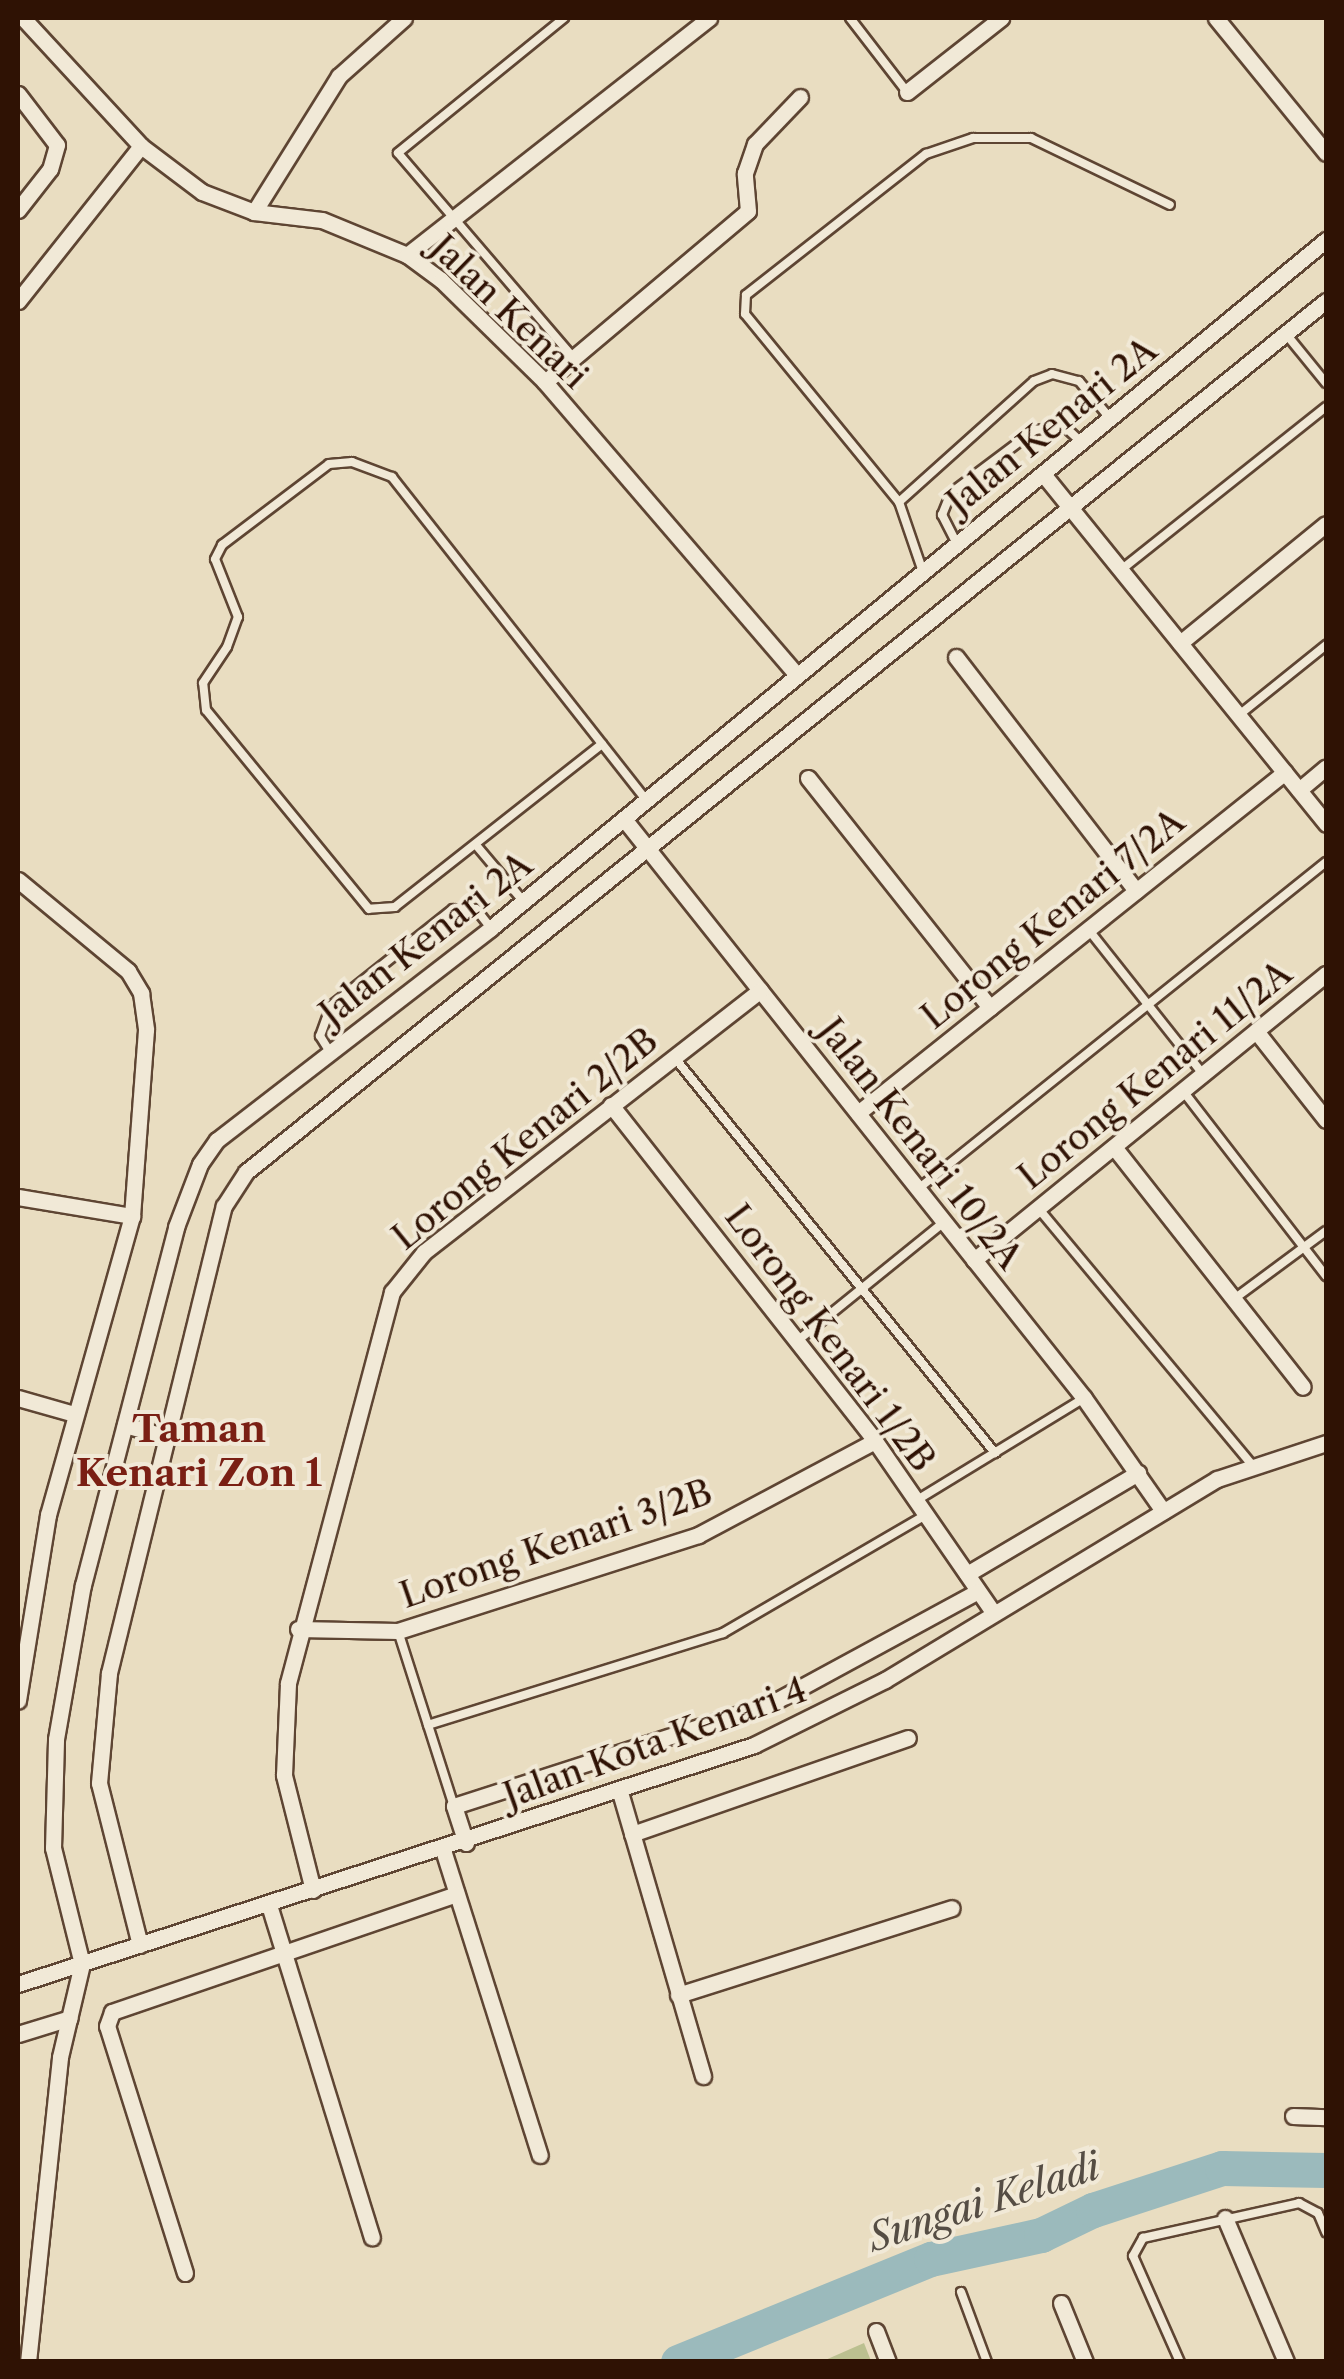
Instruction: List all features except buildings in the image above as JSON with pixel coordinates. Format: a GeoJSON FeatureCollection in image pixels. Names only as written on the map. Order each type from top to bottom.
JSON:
{"type":"FeatureCollection","features":[{"type":"Feature","properties":{"kind":"street","name":"Jalan Kenari"},"geometry":{"type":"LineString","coordinates":[[24,18],[140,146],[202,192],[254,212],[322,220],[407,255],[545,382],[797,674]]}},
{"type":"Feature","properties":{"kind":"street"},"geometry":{"type":"LineString","coordinates":[[254,212],[339,76],[404,18]]}},
{"type":"Feature","properties":{"kind":"street"},"geometry":{"type":"LineString","coordinates":[[407,255],[708,18]]}},
{"type":"Feature","properties":{"kind":"street"},"geometry":{"type":"LineString","coordinates":[[908,92],[1001,18]]}},
{"type":"Feature","properties":{"kind":"street"},"geometry":{"type":"LineString","coordinates":[[1216,18],[1326,152]]}},
{"type":"Feature","properties":{"kind":"street"},"geometry":{"type":"LineString","coordinates":[[18,94],[57,144],[50,169],[18,210]]}},
{"type":"Feature","properties":{"kind":"street"},"geometry":{"type":"LineString","coordinates":[[545,382],[748,211],[745,173],[755,144],[800,97]]}},
{"type":"Feature","properties":{"kind":"street"},"geometry":{"type":"LineString","coordinates":[[18,301],[140,146]]}},
{"type":"Feature","properties":{"kind":"street","name":"Jalan Kenari 2A"},"geometry":{"type":"LineString","coordinates":[[82,1964],[52,1848],[50,1805],[83,1585],[176,1227],[200,1164],[217,1140],[492,928],[1326,240]]}},
{"type":"Feature","properties":{"kind":"street","name":"Jalan Kenari 2A"},"geometry":{"type":"LineString","coordinates":[[140,1945],[107,1834],[100,1783],[121,1605],[224,1206],[246,1172],[1326,301]]}},
{"type":"Feature","properties":{"kind":"street"},"geometry":{"type":"LineString","coordinates":[[1043,474],[1326,824]]}},
{"type":"Feature","properties":{"kind":"street"},"geometry":{"type":"LineString","coordinates":[[1180,643],[1326,524]]}},
{"type":"Feature","properties":{"kind":"street"},"geometry":{"type":"LineString","coordinates":[[956,658],[1136,891]]}},
{"type":"Feature","properties":{"kind":"street"},"geometry":{"type":"LineString","coordinates":[[1299,790],[1326,766]]}},
{"type":"Feature","properties":{"kind":"street","name":"Lorong Kenari 7/2A"},"geometry":{"type":"LineString","coordinates":[[858,1113],[1285,772]]}},
{"type":"Feature","properties":{"kind":"street"},"geometry":{"type":"LineString","coordinates":[[808,778],[990,1008]]}},
{"type":"Feature","properties":{"kind":"street","name":"Jalan Kenari 10/2A"},"geometry":{"type":"LineString","coordinates":[[624,819],[1084,1398],[1163,1511]]}},
{"type":"Feature","properties":{"kind":"street"},"geometry":{"type":"LineString","coordinates":[[18,880],[106,950],[141,993],[146,1030],[132,1216],[26,1584],[18,1701]]}},
{"type":"Feature","properties":{"kind":"street","name":"Lorong Kenari 11/2A"},"geometry":{"type":"LineString","coordinates":[[974,1260],[1326,974]]}},
{"type":"Feature","properties":{"kind":"street","name":"Lorong Kenari 2/2B"},"geometry":{"type":"LineString","coordinates":[[313,1890],[282,1748],[298,1630],[392,1292],[424,1252],[760,990]]}},
{"type":"Feature","properties":{"kind":"street"},"geometry":{"type":"LineString","coordinates":[[1256,1031],[1326,1120]]}},
{"type":"Feature","properties":{"kind":"street","name":"Lorong Kenari 1/2B"},"geometry":{"type":"LineString","coordinates":[[611,1106],[875,1441],[993,1612]]}},
{"type":"Feature","properties":{"kind":"street"},"geometry":{"type":"LineString","coordinates":[[1114,1147],[1303,1387]]}},
{"type":"Feature","properties":{"kind":"street"},"geometry":{"type":"LineString","coordinates":[[18,1197],[132,1216]]}},
{"type":"Feature","properties":{"kind":"street"},"geometry":{"type":"LineString","coordinates":[[18,1398],[74,1414]]}},
{"type":"Feature","properties":{"kind":"street"},"geometry":{"type":"LineString","coordinates":[[125,1424],[167,1437]]}},
{"type":"Feature","properties":{"kind":"street","name":"Lorong Kenari 3/2B"},"geometry":{"type":"LineString","coordinates":[[298,1630],[398,1631],[698,1536],[875,1441]]}},
{"type":"Feature","properties":{"kind":"street","name":"Jalan Kota Kenari 4"},"geometry":{"type":"LineString","coordinates":[[18,1984],[620,1792],[811,1720],[1163,1511],[1252,1465],[1326,1444]]}},
{"type":"Feature","properties":{"kind":"street"},"geometry":{"type":"LineString","coordinates":[[966,1574],[1138,1472]]}},
{"type":"Feature","properties":{"kind":"street"},"geometry":{"type":"LineString","coordinates":[[466,1843],[454,1806],[772,1703],[978,1591]]}},
{"type":"Feature","properties":{"kind":"street"},"geometry":{"type":"LineString","coordinates":[[632,1834],[908,1738]]}},
{"type":"Feature","properties":{"kind":"street"},"geometry":{"type":"LineString","coordinates":[[620,1792],[703,2076]]}},
{"type":"Feature","properties":{"kind":"street"},"geometry":{"type":"LineString","coordinates":[[443,1850],[540,2155]]}},
{"type":"Feature","properties":{"kind":"street"},"geometry":{"type":"LineString","coordinates":[[186,2273],[108,2017],[125,2003],[287,1954],[456,1894]]}},
{"type":"Feature","properties":{"kind":"street"},"geometry":{"type":"LineString","coordinates":[[268,1904],[287,1954],[372,2237]]}},
{"type":"Feature","properties":{"kind":"street"},"geometry":{"type":"LineString","coordinates":[[678,1995],[952,1908]]}},
{"type":"Feature","properties":{"kind":"street"},"geometry":{"type":"LineString","coordinates":[[28,2362],[51,2131],[82,1964]]}},
{"type":"Feature","properties":{"kind":"street"},"geometry":{"type":"LineString","coordinates":[[18,2034],[70,2018]]}},
{"type":"Feature","properties":{"kind":"street"},"geometry":{"type":"LineString","coordinates":[[1293,2116],[1326,2117]]}},
{"type":"Feature","properties":{"kind":"street"},"geometry":{"type":"LineString","coordinates":[[1225,2218],[1286,2362]]}},
{"type":"Feature","properties":{"kind":"street"},"geometry":{"type":"LineString","coordinates":[[1060,2302],[1085,2362]]}},
{"type":"Feature","properties":{"kind":"street"},"geometry":{"type":"LineString","coordinates":[[876,2332],[888,2362]]}},
{"type":"Feature","properties":{"kind":"lane"},"geometry":{"type":"LineString","coordinates":[[564,18],[398,153],[574,358]]}},
{"type":"Feature","properties":{"kind":"lane"},"geometry":{"type":"LineString","coordinates":[[850,18],[908,92]]}},
{"type":"Feature","properties":{"kind":"lane"},"geometry":{"type":"LineString","coordinates":[[923,572],[898,502],[746,314],[746,295],[756,282],[926,154],[973,138],[1031,138],[1170,205]]}},
{"type":"Feature","properties":{"kind":"lane"},"geometry":{"type":"LineString","coordinates":[[1286,334],[1326,384]]}},
{"type":"Feature","properties":{"kind":"lane"},"geometry":{"type":"LineString","coordinates":[[898,502],[1034,381],[1052,374],[1079,381],[1110,418]]}},
{"type":"Feature","properties":{"kind":"lane"},"geometry":{"type":"LineString","coordinates":[[1121,570],[1326,407]]}},
{"type":"Feature","properties":{"kind":"lane"},"geometry":{"type":"LineString","coordinates":[[956,544],[942,515],[952,492],[1035,430],[1064,426],[1081,442]]}},
{"type":"Feature","properties":{"kind":"lane"},"geometry":{"type":"LineString","coordinates":[[602,744],[395,907],[369,910],[206,710],[203,683],[228,647],[238,617],[215,559],[222,545],[310,474],[352,462],[392,477],[602,744],[646,800]]}},
{"type":"Feature","properties":{"kind":"lane"},"geometry":{"type":"LineString","coordinates":[[1238,715],[1326,645]]}},
{"type":"Feature","properties":{"kind":"lane"},"geometry":{"type":"LineString","coordinates":[[476,845],[524,902]]}},
{"type":"Feature","properties":{"kind":"lane"},"geometry":{"type":"LineString","coordinates":[[918,1189],[1326,862]]}},
{"type":"Feature","properties":{"kind":"lane"},"geometry":{"type":"LineString","coordinates":[[330,1052],[320,1036],[332,1006],[453,909],[476,909],[492,928]]}},
{"type":"Feature","properties":{"kind":"lane"},"geometry":{"type":"LineString","coordinates":[[1088,929],[1203,1074]]}},
{"type":"Feature","properties":{"kind":"lane"},"geometry":{"type":"LineString","coordinates":[[674,1056],[995,1453]]}},
{"type":"Feature","properties":{"kind":"lane"},"geometry":{"type":"LineString","coordinates":[[1183,1091],[1326,1276]]}},
{"type":"Feature","properties":{"kind":"lane"},"geometry":{"type":"LineString","coordinates":[[1038,1208],[1252,1465]]}},
{"type":"Feature","properties":{"kind":"lane"},"geometry":{"type":"LineString","coordinates":[[797,1341],[944,1222]]}},
{"type":"Feature","properties":{"kind":"lane"},"geometry":{"type":"LineString","coordinates":[[1234,1300],[1326,1232]]}},
{"type":"Feature","properties":{"kind":"lane"},"geometry":{"type":"LineString","coordinates":[[916,1500],[1084,1398]]}},
{"type":"Feature","properties":{"kind":"lane"},"geometry":{"type":"LineString","coordinates":[[428,1725],[723,1633],[926,1515]]}},
{"type":"Feature","properties":{"kind":"lane"},"geometry":{"type":"LineString","coordinates":[[398,1631],[454,1806]]}},
{"type":"Feature","properties":{"kind":"lane"},"geometry":{"type":"LineString","coordinates":[[1180,2362],[1133,2256],[1136,2246],[1152,2232],[1300,2203],[1318,2213],[1326,2232]]}},
{"type":"Feature","properties":{"kind":"lane"},"geometry":{"type":"LineString","coordinates":[[961,2292],[987,2362]]}},
{"type":"Feature","properties":{"kind":"green space"},"geometry":{"type":"Polygon","coordinates":[[[864,2343],[871,2361],[823,2361],[864,2343]]]}},
{"type":"Feature","properties":{"kind":"waterway","name":"Sungai Keladi"},"geometry":{"type":"LineString","coordinates":[[678,2362],[931,2259],[1041,2235],[1093,2210],[1222,2168],[1326,2170]]}},
{"type":"Feature","properties":{"kind":"district","name":"Taman Kenari Zon 1"},"geometry":{"type":"Point","coordinates":[199,1451]}}]}
